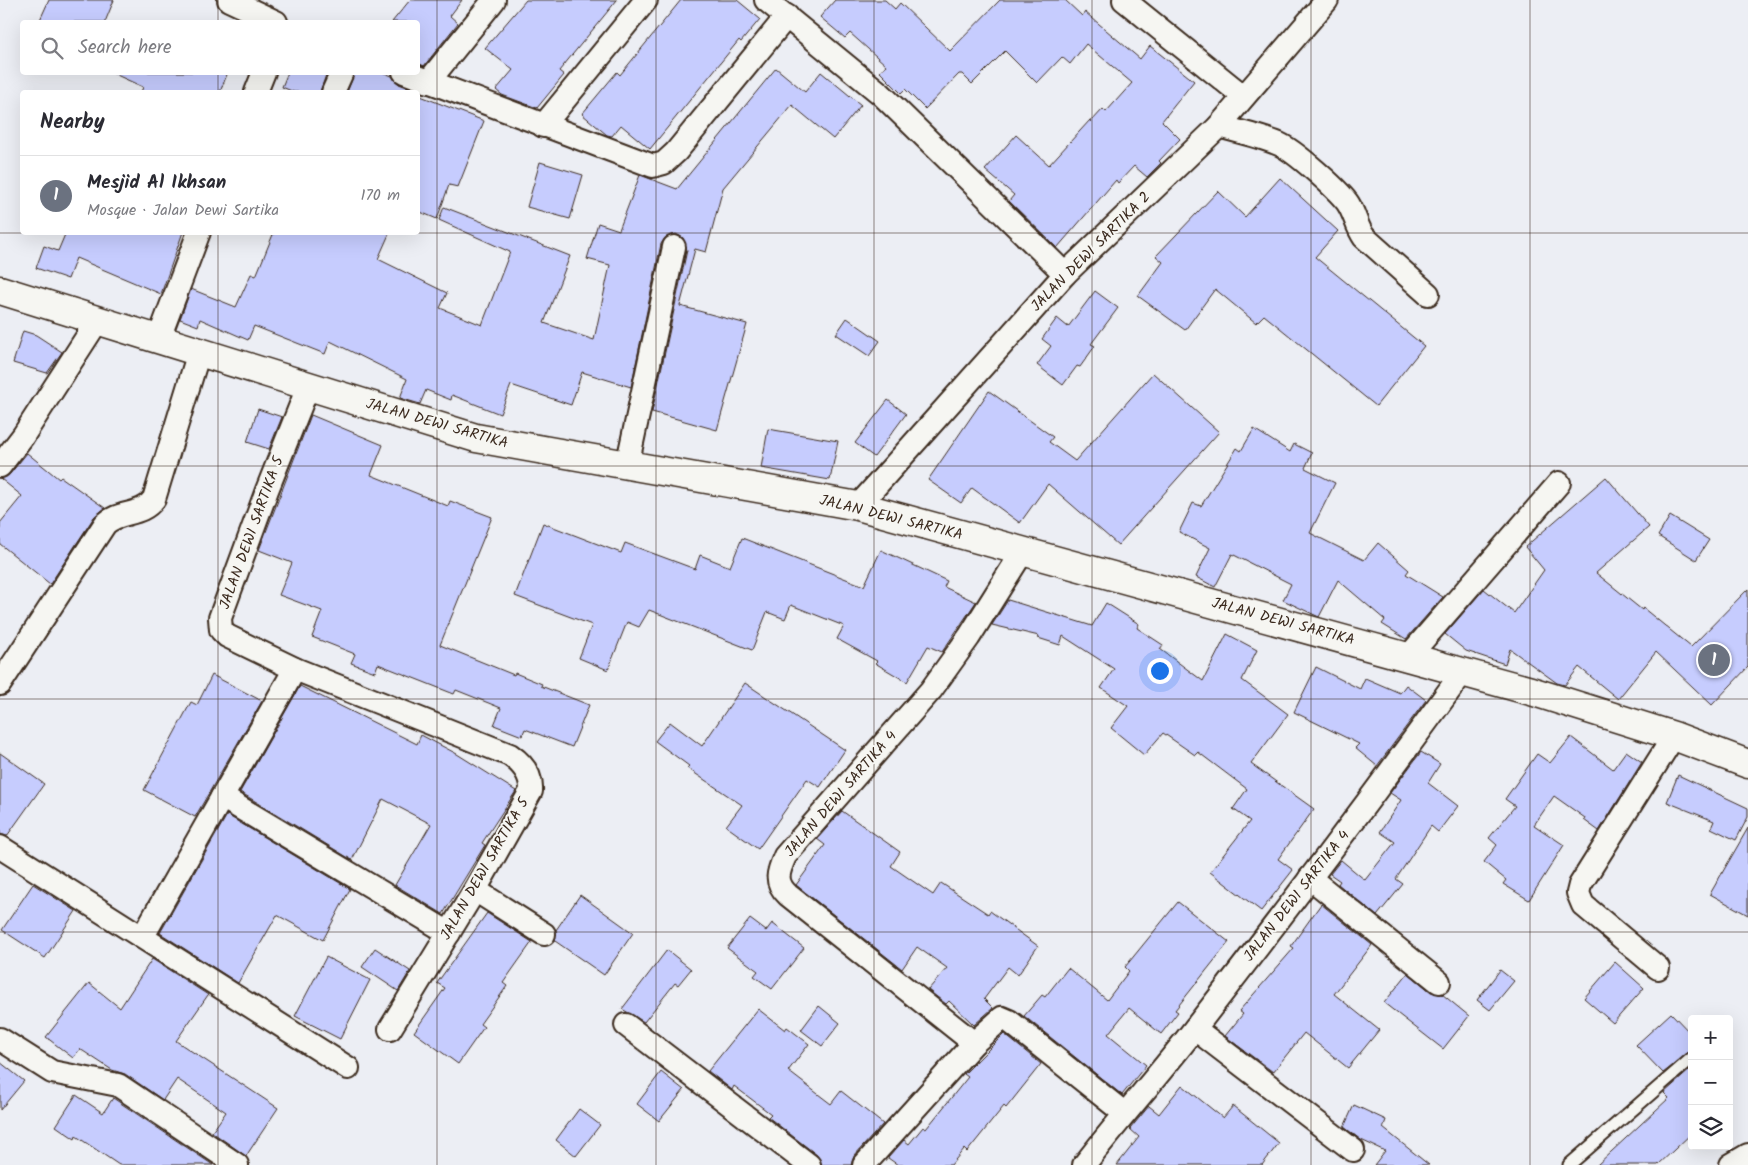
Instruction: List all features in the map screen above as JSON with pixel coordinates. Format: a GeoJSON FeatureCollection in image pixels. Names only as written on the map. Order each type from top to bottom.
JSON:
{"type":"FeatureCollection","features":[{"type":"Feature","properties":{"kind":"main road","name":"JALAN DEWI SARTIKA"},"geometry":{"type":"LineString","coordinates":[[0,290],[476,438],[858,506],[1531,691],[1674,736],[1748,764]]}},
{"type":"Feature","properties":{"kind":"street"},"geometry":{"type":"LineString","coordinates":[[229,0],[272,20]]}},
{"type":"Feature","properties":{"kind":"street"},"geometry":{"type":"LineString","coordinates":[[428,82],[494,0]]}},
{"type":"Feature","properties":{"kind":"street"},"geometry":{"type":"LineString","coordinates":[[543,126],[646,0]]}},
{"type":"Feature","properties":{"kind":"street"},"geometry":{"type":"LineString","coordinates":[[766,0],[881,94],[1065,274]]}},
{"type":"Feature","properties":{"kind":"street"},"geometry":{"type":"LineString","coordinates":[[1124,0],[1243,96]]}},
{"type":"Feature","properties":{"kind":"street","name":"JALAN DEWI SARTIKA 2"},"geometry":{"type":"LineString","coordinates":[[858,506],[1065,274],[1219,126],[1326,0]]}},
{"type":"Feature","properties":{"kind":"street"},"geometry":{"type":"LineString","coordinates":[[411,75],[652,166],[664,163],[676,152],[787,16]]}},
{"type":"Feature","properties":{"kind":"street"},"geometry":{"type":"LineString","coordinates":[[257,90],[263,75]]}},
{"type":"Feature","properties":{"kind":"street"},"geometry":{"type":"LineString","coordinates":[[334,90],[341,75]]}},
{"type":"Feature","properties":{"kind":"street"},"geometry":{"type":"LineString","coordinates":[[1219,126],[1272,141],[1291,151],[1348,204],[1364,237],[1428,294]]}},
{"type":"Feature","properties":{"kind":"street"},"geometry":{"type":"LineString","coordinates":[[159,338],[198,235]]}},
{"type":"Feature","properties":{"kind":"street"},"geometry":{"type":"LineString","coordinates":[[627,466],[674,247]]}},
{"type":"Feature","properties":{"kind":"street"},"geometry":{"type":"LineString","coordinates":[[0,466],[23,436],[98,320]]}},
{"type":"Feature","properties":{"kind":"street"},"geometry":{"type":"LineString","coordinates":[[0,684],[105,524],[113,518],[143,510],[154,499],[199,352]]}},
{"type":"Feature","properties":{"kind":"street","name":"JALAN DEWI SARTIKA 5"},"geometry":{"type":"LineString","coordinates":[[308,387],[267,490],[220,618],[220,625],[227,636],[295,669],[510,755],[526,770],[531,791],[475,890],[390,1030]]}},
{"type":"Feature","properties":{"kind":"street"},"geometry":{"type":"LineString","coordinates":[[1409,656],[1559,483]]}},
{"type":"Feature","properties":{"kind":"street","name":"JALAN DEWI SARTIKA 4"},"geometry":{"type":"LineString","coordinates":[[974,1043],[788,895],[780,888],[778,874],[785,856],[931,690],[968,637],[1023,551]]}},
{"type":"Feature","properties":{"kind":"street"},"geometry":{"type":"LineString","coordinates":[[143,936],[295,669]]}},
{"type":"Feature","properties":{"kind":"street","name":"JALAN DEWI SARTIKA 4"},"geometry":{"type":"LineString","coordinates":[[1084,1165],[1124,1113],[1194,1029],[1373,796],[1462,673]]}},
{"type":"Feature","properties":{"kind":"street"},"geometry":{"type":"LineString","coordinates":[[1658,968],[1583,905],[1578,893],[1580,885],[1674,736]]}},
{"type":"Feature","properties":{"kind":"street"},"geometry":{"type":"LineString","coordinates":[[222,797],[448,933]]}},
{"type":"Feature","properties":{"kind":"street"},"geometry":{"type":"LineString","coordinates":[[0,847],[143,936],[348,1068]]}},
{"type":"Feature","properties":{"kind":"street"},"geometry":{"type":"LineString","coordinates":[[1310,878],[1439,982]]}},
{"type":"Feature","properties":{"kind":"street"},"geometry":{"type":"LineString","coordinates":[[475,890],[544,934]]}},
{"type":"Feature","properties":{"kind":"street"},"geometry":{"type":"LineString","coordinates":[[864,1165],[998,1019],[1005,1019],[1124,1113]]}},
{"type":"Feature","properties":{"kind":"street"},"geometry":{"type":"LineString","coordinates":[[626,1025],[809,1165]]}},
{"type":"Feature","properties":{"kind":"street"},"geometry":{"type":"LineString","coordinates":[[1194,1029],[1353,1150]]}},
{"type":"Feature","properties":{"kind":"street"},"geometry":{"type":"LineString","coordinates":[[0,1039],[52,1072],[118,1085],[237,1165]]}},
{"type":"Feature","properties":{"kind":"street"},"geometry":{"type":"LineString","coordinates":[[1731,1165],[1748,1155]]}},
{"type":"Feature","properties":{"kind":"lane"},"geometry":{"type":"LineString","coordinates":[[1569,1165],[1690,1060]]}},
{"type":"Feature","properties":{"kind":"building"},"geometry":{"type":"Polygon","coordinates":[[[49,0],[114,0],[106,20],[40,20],[49,0]]]}},
{"type":"Feature","properties":{"kind":"building"},"geometry":{"type":"Polygon","coordinates":[[[410,0],[462,0],[450,16],[458,23],[424,66],[420,64],[420,20],[394,20],[410,0]]]}},
{"type":"Feature","properties":{"kind":"building"},"geometry":{"type":"Polygon","coordinates":[[[526,0],[617,0],[559,71],[564,75],[537,108],[502,95],[496,90],[513,70],[485,48],[526,0]]]}},
{"type":"Feature","properties":{"kind":"building"},"geometry":{"type":"Polygon","coordinates":[[[681,0],[737,0],[760,19],[741,42],[739,40],[650,149],[621,125],[612,136],[607,135],[582,114],[617,72],[620,75],[681,0]]]}},
{"type":"Feature","properties":{"kind":"building"},"geometry":{"type":"Polygon","coordinates":[[[835,0],[885,0],[895,9],[900,3],[950,51],[1000,0],[1065,0],[1082,16],[1085,12],[1140,59],[1150,46],[1194,81],[1162,121],[1180,139],[1147,177],[1134,166],[1118,183],[1116,180],[1057,248],[1009,201],[1014,195],[985,170],[1016,135],[1049,165],[1090,120],[1091,122],[1103,109],[1106,112],[1132,83],[1086,44],[1070,64],[1062,57],[1037,83],[1005,51],[972,84],[962,74],[959,74],[925,109],[905,89],[901,93],[880,72],[886,65],[850,33],[845,38],[820,17],[835,0]]]}},
{"type":"Feature","properties":{"kind":"building"},"geometry":{"type":"Polygon","coordinates":[[[776,68],[805,92],[821,72],[861,105],[833,139],[792,105],[723,188],[706,252],[695,249],[680,306],[747,324],[717,430],[652,412],[687,250],[683,238],[676,234],[665,238],[661,244],[631,387],[582,372],[571,405],[511,385],[500,414],[452,395],[451,400],[426,390],[420,404],[400,398],[407,379],[330,341],[325,354],[254,326],[248,340],[200,319],[198,326],[180,319],[191,289],[236,307],[251,274],[256,276],[273,235],[389,235],[378,259],[447,293],[440,308],[482,325],[510,252],[439,220],[444,207],[570,256],[544,323],[594,340],[610,265],[587,259],[598,223],[619,230],[640,175],[677,189],[776,68]]]}},
{"type":"Feature","properties":{"kind":"building"},"geometry":{"type":"Polygon","coordinates":[[[117,75],[227,75],[221,90],[142,90],[143,87],[117,75]]]}},
{"type":"Feature","properties":{"kind":"building"},"geometry":{"type":"Polygon","coordinates":[[[287,75],[326,75],[321,90],[289,90],[282,87],[287,75]]]}},
{"type":"Feature","properties":{"kind":"building"},"geometry":{"type":"Polygon","coordinates":[[[354,75],[390,75],[399,84],[415,90],[348,90],[354,75]]]}},
{"type":"Feature","properties":{"kind":"building"},"geometry":{"type":"Polygon","coordinates":[[[420,96],[484,121],[458,187],[449,185],[437,219],[420,212],[420,96]]]}},
{"type":"Feature","properties":{"kind":"building"},"geometry":{"type":"Polygon","coordinates":[[[540,162],[583,175],[570,219],[527,207],[540,162]]]}},
{"type":"Feature","properties":{"kind":"building"},"geometry":{"type":"Polygon","coordinates":[[[1280,178],[1338,231],[1315,257],[1424,346],[1376,406],[1264,315],[1256,323],[1215,289],[1185,330],[1138,296],[1163,262],[1156,256],[1218,191],[1245,217],[1280,178]]]}},
{"type":"Feature","properties":{"kind":"building"},"geometry":{"type":"Polygon","coordinates":[[[65,235],[182,235],[161,294],[76,258],[68,279],[36,268],[44,246],[58,251],[65,235]]]}},
{"type":"Feature","properties":{"kind":"building"},"geometry":{"type":"Polygon","coordinates":[[[1095,291],[1118,308],[1091,344],[1095,346],[1080,367],[1077,366],[1063,385],[1037,365],[1051,346],[1042,339],[1057,318],[1068,327],[1095,291]]]}},
{"type":"Feature","properties":{"kind":"building"},"geometry":{"type":"Polygon","coordinates":[[[847,318],[880,341],[869,356],[836,334],[847,318]]]}},
{"type":"Feature","properties":{"kind":"building"},"geometry":{"type":"Polygon","coordinates":[[[23,331],[36,335],[62,352],[47,373],[13,363],[23,331]]]}},
{"type":"Feature","properties":{"kind":"building"},"geometry":{"type":"Polygon","coordinates":[[[1153,373],[1219,432],[1118,545],[1048,484],[1020,523],[972,488],[961,503],[928,480],[989,391],[1053,437],[1049,442],[1075,461],[1153,373]]]}},
{"type":"Feature","properties":{"kind":"building"},"geometry":{"type":"Polygon","coordinates":[[[888,400],[906,414],[874,457],[855,443],[888,400]]]}},
{"type":"Feature","properties":{"kind":"building"},"geometry":{"type":"Polygon","coordinates":[[[258,409],[282,417],[269,449],[247,442],[258,409]]]}},
{"type":"Feature","properties":{"kind":"building"},"geometry":{"type":"Polygon","coordinates":[[[311,415],[383,445],[371,475],[448,506],[450,501],[492,517],[440,645],[514,675],[515,673],[542,684],[541,686],[589,705],[572,747],[525,729],[522,736],[494,725],[501,708],[456,690],[454,694],[378,664],[375,672],[351,663],[355,654],[312,637],[322,611],[279,595],[292,563],[259,550],[311,415]]]}},
{"type":"Feature","properties":{"kind":"building"},"geometry":{"type":"Polygon","coordinates":[[[768,429],[838,441],[830,480],[761,468],[768,429]]]}},
{"type":"Feature","properties":{"kind":"building"},"geometry":{"type":"Polygon","coordinates":[[[1254,429],[1290,452],[1294,444],[1312,453],[1305,468],[1335,483],[1310,533],[1364,560],[1378,543],[1409,570],[1406,574],[1443,597],[1406,639],[1382,624],[1385,620],[1338,580],[1319,617],[1283,600],[1291,584],[1232,554],[1215,587],[1196,577],[1210,548],[1179,532],[1193,503],[1201,506],[1237,448],[1241,451],[1254,429]]]}},
{"type":"Feature","properties":{"kind":"building"},"geometry":{"type":"Polygon","coordinates":[[[27,453],[59,479],[61,477],[105,508],[94,517],[50,584],[0,544],[0,523],[22,496],[1,479],[10,474],[27,453]]]}},
{"type":"Feature","properties":{"kind":"building"},"geometry":{"type":"Polygon","coordinates":[[[1606,477],[1649,527],[1596,573],[1642,610],[1643,608],[1691,647],[1748,589],[1748,667],[1712,705],[1656,652],[1618,699],[1579,667],[1565,685],[1557,683],[1510,649],[1505,664],[1466,651],[1445,634],[1484,589],[1514,613],[1544,570],[1525,547],[1606,477]]]}},
{"type":"Feature","properties":{"kind":"building"},"geometry":{"type":"Polygon","coordinates":[[[1670,516],[1709,540],[1696,560],[1658,536],[1670,516]]]}},
{"type":"Feature","properties":{"kind":"building"},"geometry":{"type":"Polygon","coordinates":[[[543,523],[621,553],[625,543],[695,569],[700,555],[730,567],[742,538],[864,586],[881,550],[947,581],[944,587],[976,602],[942,652],[928,646],[907,682],[875,663],[877,661],[837,639],[844,626],[791,605],[785,619],[767,612],[752,650],[649,610],[639,627],[627,622],[608,670],[579,658],[592,625],[515,596],[543,523]]]}},
{"type":"Feature","properties":{"kind":"building"},"geometry":{"type":"Polygon","coordinates":[[[1008,600],[1092,626],[1106,603],[1139,624],[1137,628],[1163,645],[1160,649],[1203,681],[1227,634],[1257,650],[1242,680],[1288,714],[1251,764],[1314,809],[1278,859],[1293,870],[1261,911],[1210,872],[1250,821],[1233,809],[1247,789],[1198,752],[1195,755],[1163,733],[1144,755],[1111,728],[1128,706],[1101,688],[1114,669],[1063,636],[1060,645],[1038,638],[1039,636],[992,625],[1008,600]]]}},
{"type":"Feature","properties":{"kind":"building"},"geometry":{"type":"Polygon","coordinates":[[[1316,667],[1360,689],[1365,678],[1400,693],[1406,685],[1426,700],[1377,766],[1355,748],[1359,744],[1294,712],[1316,667]]]}},
{"type":"Feature","properties":{"kind":"building"},"geometry":{"type":"Polygon","coordinates":[[[212,675],[262,701],[195,817],[144,790],[191,702],[197,705],[212,675]]]}},
{"type":"Feature","properties":{"kind":"building"},"geometry":{"type":"Polygon","coordinates":[[[745,683],[845,750],[820,787],[807,779],[758,849],[726,826],[742,805],[687,768],[689,766],[655,741],[670,722],[702,746],[745,683]]]}},
{"type":"Feature","properties":{"kind":"building"},"geometry":{"type":"Polygon","coordinates":[[[300,686],[417,744],[421,735],[457,754],[516,791],[482,843],[485,845],[443,914],[395,885],[431,824],[383,799],[352,860],[240,792],[300,686]]]}},
{"type":"Feature","properties":{"kind":"building"},"geometry":{"type":"Polygon","coordinates":[[[1571,737],[1613,769],[1626,751],[1642,762],[1599,831],[1584,820],[1585,818],[1554,796],[1534,825],[1564,845],[1529,900],[1503,884],[1506,880],[1484,862],[1497,845],[1489,838],[1515,806],[1505,799],[1537,754],[1550,763],[1571,737]]]}},
{"type":"Feature","properties":{"kind":"building"},"geometry":{"type":"Polygon","coordinates":[[[1421,752],[1440,764],[1428,783],[1458,806],[1438,832],[1431,826],[1396,879],[1403,884],[1377,916],[1338,884],[1340,881],[1330,874],[1341,860],[1365,880],[1395,842],[1380,832],[1401,800],[1390,793],[1421,752]]]}},
{"type":"Feature","properties":{"kind":"building"},"geometry":{"type":"Polygon","coordinates":[[[0,753],[44,784],[7,836],[0,834],[0,753]]]}},
{"type":"Feature","properties":{"kind":"building"},"geometry":{"type":"Polygon","coordinates":[[[1678,775],[1748,808],[1748,817],[1736,840],[1711,828],[1714,821],[1667,802],[1678,775]]]}},
{"type":"Feature","properties":{"kind":"building"},"geometry":{"type":"Polygon","coordinates":[[[842,811],[900,852],[891,866],[933,895],[941,883],[988,914],[990,911],[1038,946],[1018,975],[1008,967],[984,999],[993,1008],[974,1025],[949,1001],[946,1004],[928,990],[947,968],[917,947],[902,969],[796,885],[825,845],[817,839],[842,811]]]}},
{"type":"Feature","properties":{"kind":"building"},"geometry":{"type":"Polygon","coordinates":[[[227,815],[350,889],[323,940],[277,915],[238,983],[160,933],[227,815]]]}},
{"type":"Feature","properties":{"kind":"building"},"geometry":{"type":"Polygon","coordinates":[[[1748,828],[1748,915],[1710,894],[1748,828]]]}},
{"type":"Feature","properties":{"kind":"building"},"geometry":{"type":"Polygon","coordinates":[[[33,884],[76,911],[45,958],[2,930],[33,884]]]}},
{"type":"Feature","properties":{"kind":"building"},"geometry":{"type":"Polygon","coordinates":[[[580,895],[633,933],[604,975],[555,941],[556,930],[580,895]]]}},
{"type":"Feature","properties":{"kind":"building"},"geometry":{"type":"Polygon","coordinates":[[[1178,902],[1229,942],[1175,1010],[1178,1012],[1161,1034],[1129,1008],[1108,1034],[1146,1065],[1122,1095],[1024,1016],[1042,995],[1045,997],[1068,968],[1107,1000],[1129,971],[1125,967],[1178,902]]]}},
{"type":"Feature","properties":{"kind":"building"},"geometry":{"type":"Polygon","coordinates":[[[1321,904],[1372,945],[1334,994],[1379,1030],[1348,1068],[1304,1033],[1273,1072],[1225,1036],[1243,1014],[1239,1011],[1294,948],[1291,946],[1321,904]]]}},
{"type":"Feature","properties":{"kind":"building"},"geometry":{"type":"Polygon","coordinates":[[[487,913],[532,942],[503,983],[507,986],[480,1024],[484,1027],[458,1064],[414,1032],[445,988],[437,983],[487,913]]]}},
{"type":"Feature","properties":{"kind":"building"},"geometry":{"type":"Polygon","coordinates":[[[750,919],[766,931],[772,923],[804,948],[772,989],[754,976],[758,971],[727,948],[750,919]]]}},
{"type":"Feature","properties":{"kind":"building"},"geometry":{"type":"Polygon","coordinates":[[[375,948],[410,971],[398,991],[362,967],[375,948]]]}},
{"type":"Feature","properties":{"kind":"building"},"geometry":{"type":"Polygon","coordinates":[[[667,950],[691,969],[678,985],[675,983],[644,1022],[622,1009],[667,950]]]}},
{"type":"Feature","properties":{"kind":"building"},"geometry":{"type":"Polygon","coordinates":[[[326,957],[370,980],[340,1039],[295,1016],[326,957]]]}},
{"type":"Feature","properties":{"kind":"building"},"geometry":{"type":"Polygon","coordinates":[[[152,959],[208,995],[176,1041],[278,1108],[246,1156],[212,1132],[226,1112],[177,1079],[163,1100],[125,1074],[112,1070],[80,1049],[73,1058],[46,1037],[89,983],[120,1008],[152,959]]]}},
{"type":"Feature","properties":{"kind":"building"},"geometry":{"type":"Polygon","coordinates":[[[1615,962],[1644,988],[1613,1023],[1584,998],[1615,962]]]}},
{"type":"Feature","properties":{"kind":"building"},"geometry":{"type":"Polygon","coordinates":[[[1500,970],[1514,981],[1490,1010],[1477,1000],[1500,970]]]}},
{"type":"Feature","properties":{"kind":"building"},"geometry":{"type":"Polygon","coordinates":[[[1408,973],[1431,992],[1442,994],[1469,1016],[1443,1049],[1384,1003],[1408,973]]]}},
{"type":"Feature","properties":{"kind":"building"},"geometry":{"type":"Polygon","coordinates":[[[819,1006],[840,1023],[822,1046],[801,1030],[819,1006]]]}},
{"type":"Feature","properties":{"kind":"building"},"geometry":{"type":"Polygon","coordinates":[[[758,1009],[785,1030],[787,1027],[809,1044],[788,1071],[831,1104],[841,1091],[883,1124],[854,1156],[851,1165],[822,1165],[817,1155],[768,1117],[771,1114],[734,1086],[732,1090],[708,1071],[758,1009]]]}},
{"type":"Feature","properties":{"kind":"building"},"geometry":{"type":"Polygon","coordinates":[[[1671,1013],[1688,1031],[1688,1054],[1663,1073],[1636,1045],[1671,1013]]]}},
{"type":"Feature","properties":{"kind":"building"},"geometry":{"type":"Polygon","coordinates":[[[1004,1034],[1041,1064],[1006,1108],[1004,1106],[967,1152],[964,1149],[951,1165],[898,1165],[888,1158],[904,1140],[909,1144],[923,1127],[926,1129],[968,1077],[964,1074],[1004,1034]]]}},
{"type":"Feature","properties":{"kind":"building"},"geometry":{"type":"Polygon","coordinates":[[[0,1062],[24,1081],[0,1110],[0,1062]]]}},
{"type":"Feature","properties":{"kind":"building"},"geometry":{"type":"Polygon","coordinates":[[[661,1072],[684,1090],[659,1121],[637,1104],[661,1072]]]}},
{"type":"Feature","properties":{"kind":"building"},"geometry":{"type":"Polygon","coordinates":[[[1688,1072],[1688,1137],[1658,1165],[1597,1165],[1669,1098],[1664,1093],[1688,1072]]]}},
{"type":"Feature","properties":{"kind":"building"},"geometry":{"type":"Polygon","coordinates":[[[1182,1085],[1223,1118],[1233,1106],[1279,1143],[1262,1165],[1117,1165],[1139,1137],[1130,1129],[1149,1106],[1159,1114],[1182,1085]]]}},
{"type":"Feature","properties":{"kind":"building"},"geometry":{"type":"Polygon","coordinates":[[[76,1095],[103,1113],[113,1098],[213,1165],[119,1165],[76,1136],[75,1139],[56,1126],[76,1095]]]}},
{"type":"Feature","properties":{"kind":"building"},"geometry":{"type":"Polygon","coordinates":[[[1354,1105],[1386,1120],[1383,1128],[1429,1165],[1374,1165],[1385,1151],[1361,1140],[1344,1127],[1354,1105]]]}},
{"type":"Feature","properties":{"kind":"building"},"geometry":{"type":"Polygon","coordinates":[[[579,1109],[600,1125],[576,1156],[556,1140],[579,1109]]]}},
{"type":"Feature","properties":{"kind":"place","name":"Mesjid Al Ikhsan"},"geometry":{"type":"Point","coordinates":[1714,660]}}]}
